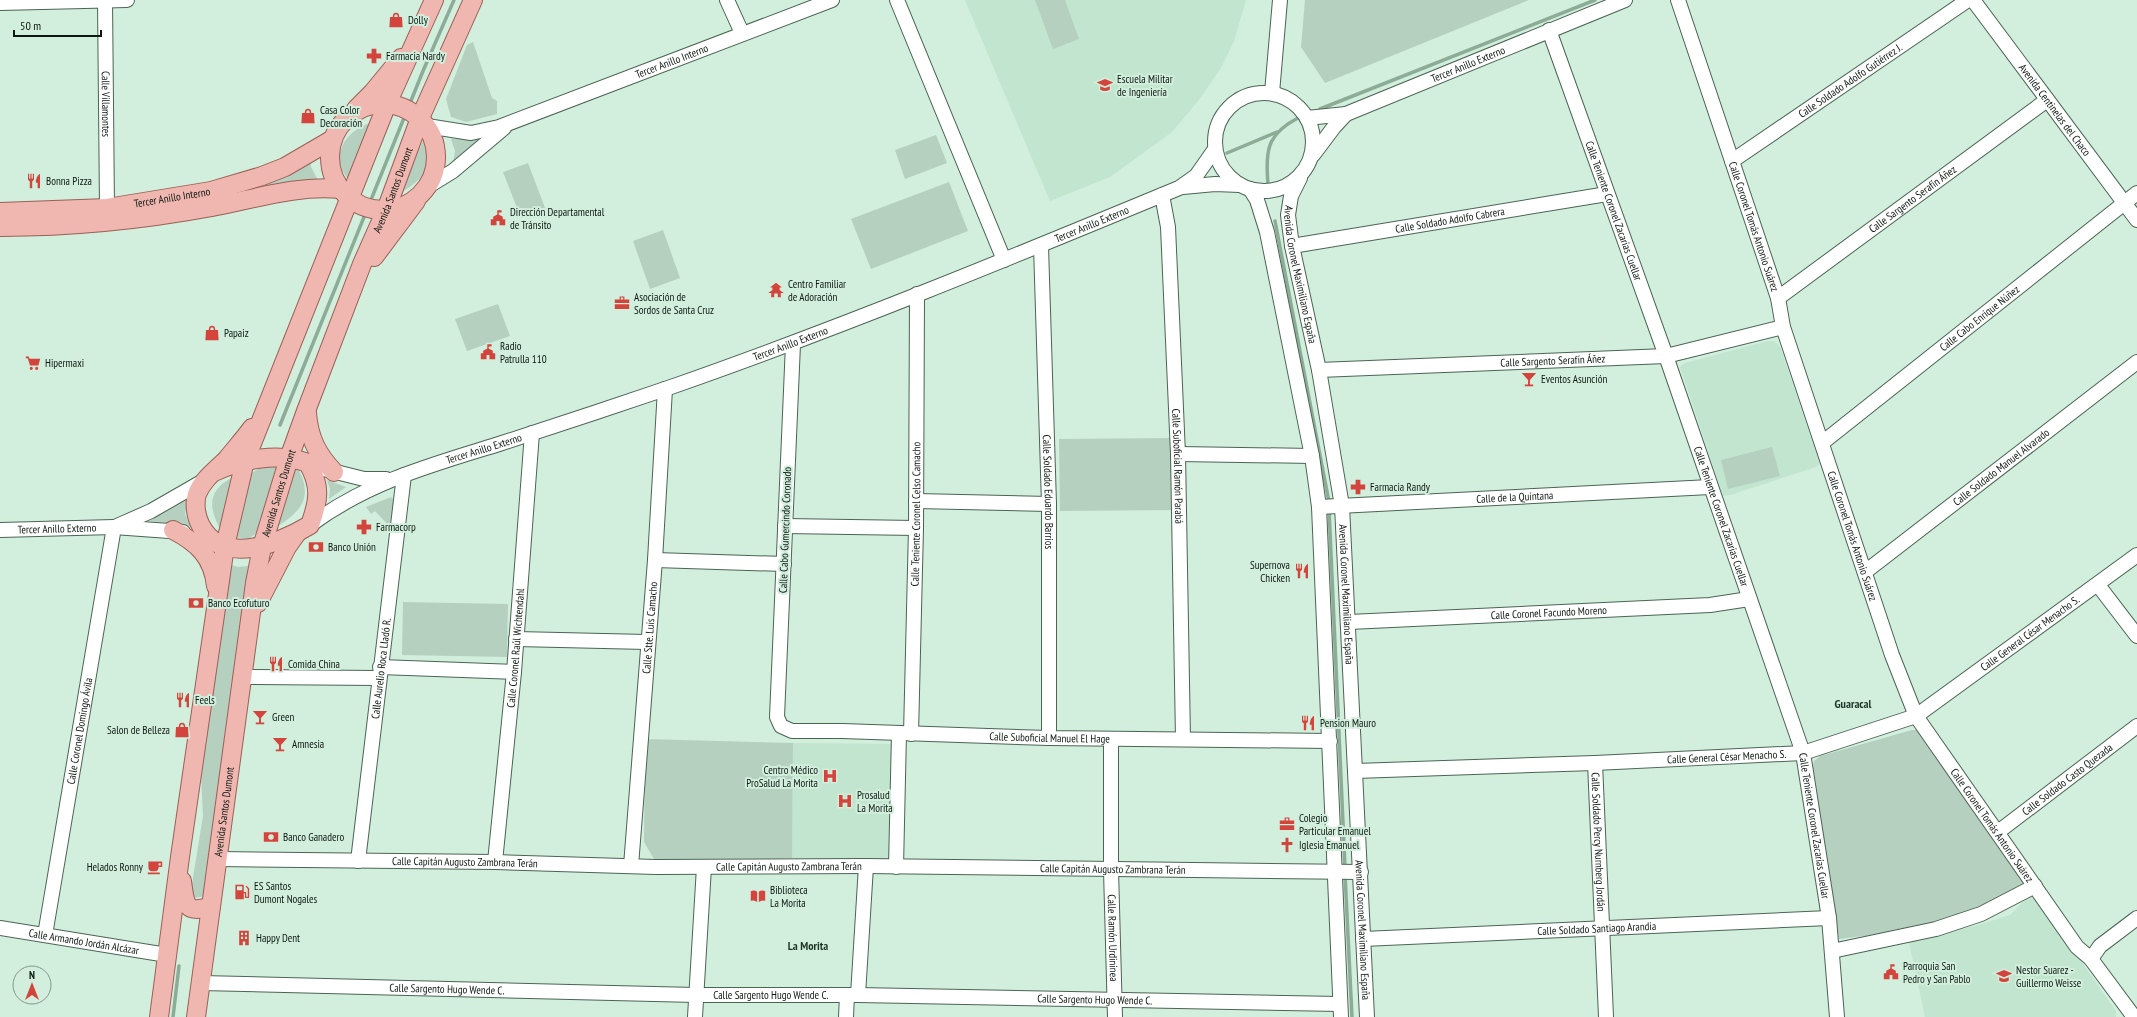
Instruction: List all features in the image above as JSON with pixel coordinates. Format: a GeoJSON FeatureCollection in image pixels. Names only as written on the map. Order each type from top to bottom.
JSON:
{"type":"FeatureCollection","features":[{"type":"Feature","properties":{"kind":"main road"},"geometry":{"type":"LineString","coordinates":[[159,1017],[180,857],[226,546],[249,460],[262,415],[349,197],[392,105],[418,35],[434,0]]}},
{"type":"Feature","properties":{"kind":"main road","name":"Avenida Santos Dumont"},"geometry":{"type":"LineString","coordinates":[[196,1017],[262,547],[284,458],[306,411],[382,210],[473,0]]}},
{"type":"Feature","properties":{"kind":"main road"},"geometry":{"type":"LineString","coordinates":[[349,197],[334,178],[330,165],[330,152],[333,139],[339,127],[373,92],[418,35]]}},
{"type":"Feature","properties":{"kind":"main road"},"geometry":{"type":"LineString","coordinates":[[347,118],[359,110],[373,105],[392,105],[420,120],[434,141],[437,157],[434,173],[424,191],[356,280]]}},
{"type":"Feature","properties":{"kind":"main road","name":"Tercer Anillo Interno"},"geometry":{"type":"LineString","coordinates":[[0,212],[107,208],[211,191],[268,174],[306,156],[333,139]]}},
{"type":"Feature","properties":{"kind":"main road"},"geometry":{"type":"LineString","coordinates":[[212,207],[232,198],[271,187],[273,182],[268,174]]}},
{"type":"Feature","properties":{"kind":"main road","name":"Tercer Anillo Interno"},"geometry":{"type":"LineString","coordinates":[[0,226],[73,225],[120,221],[212,207],[300,189],[319,187],[382,210]]}},
{"type":"Feature","properties":{"kind":"main road"},"geometry":{"type":"LineString","coordinates":[[382,210],[402,207],[424,191]]}},
{"type":"Feature","properties":{"kind":"main road"},"geometry":{"type":"LineString","coordinates":[[73,225],[73,218],[76,214],[98,212],[107,208]]}},
{"type":"Feature","properties":{"kind":"main road"},"geometry":{"type":"LineString","coordinates":[[20,226],[52,222],[57,216],[56,210]]}},
{"type":"Feature","properties":{"kind":"main road"},"geometry":{"type":"LineString","coordinates":[[306,411],[308,428],[313,445],[322,459],[334,472]]}},
{"type":"Feature","properties":{"kind":"main road"},"geometry":{"type":"LineString","coordinates":[[262,415],[210,476],[197,495],[196,504],[198,521],[207,535],[226,546],[239,549],[262,547],[304,528]]}},
{"type":"Feature","properties":{"kind":"main road"},"geometry":{"type":"LineString","coordinates":[[210,476],[249,460],[284,458],[308,463],[315,476],[318,497],[304,528],[284,553],[251,619]]}},
{"type":"Feature","properties":{"kind":"main road"},"geometry":{"type":"LineString","coordinates":[[173,530],[192,540],[207,556],[215,576],[218,601]]}},
{"type":"Feature","properties":{"kind":"main road"},"geometry":{"type":"LineString","coordinates":[[180,857],[185,903],[192,909],[211,906]]}},
{"type":"Feature","properties":{"kind":"main road"},"geometry":{"type":"LineString","coordinates":[[172,919],[187,915],[197,919],[200,931],[203,962]]}},
{"type":"Feature","properties":{"kind":"street","name":"Calle Villamontes"},"geometry":{"type":"LineString","coordinates":[[105,0],[107,208]]}},
{"type":"Feature","properties":{"kind":"street"},"geometry":{"type":"LineString","coordinates":[[0,3],[127,0]]}},
{"type":"Feature","properties":{"kind":"street"},"geometry":{"type":"LineString","coordinates":[[727,0],[742,33]]}},
{"type":"Feature","properties":{"kind":"street","name":"Tercer Anillo Interno"},"geometry":{"type":"LineString","coordinates":[[420,120],[471,133],[499,128],[511,122],[742,33],[832,0]]}},
{"type":"Feature","properties":{"kind":"street"},"geometry":{"type":"LineString","coordinates":[[897,0],[1004,260]]}},
{"type":"Feature","properties":{"kind":"street"},"geometry":{"type":"LineString","coordinates":[[1272,93],[1280,0]]}},
{"type":"Feature","properties":{"kind":"street","name":"Tercer Anillo Externo"},"geometry":{"type":"LineString","coordinates":[[1307,118],[1346,114],[1625,0]]}},
{"type":"Feature","properties":{"kind":"street","name":"Calle Coronel Tomás Antonio Suárez"},"geometry":{"type":"LineString","coordinates":[[1678,0],[1778,298],[1783,328],[1892,655],[1916,716],[1998,832],[2077,948],[2091,959],[2134,1017]]}},
{"type":"Feature","properties":{"kind":"street","name":"Calle Soldado Adolfo Gutiérrez J."},"geometry":{"type":"LineString","coordinates":[[1732,161],[1968,0]]}},
{"type":"Feature","properties":{"kind":"street","name":"Avenida Centinelas del Chaco"},"geometry":{"type":"LineString","coordinates":[[1973,0],[2137,220]]}},
{"type":"Feature","properties":{"kind":"street","name":"Calle Teniente Coronel Zacarías Cuellar"},"geometry":{"type":"LineString","coordinates":[[1549,30],[1666,356],[1803,753],[1829,918],[1837,1017]]}},
{"type":"Feature","properties":{"kind":"street"},"geometry":{"type":"LineString","coordinates":[[1313,155],[1314,142],[1307,118],[1293,102],[1272,93],[1257,93],[1242,97],[1229,106],[1220,119],[1214,134],[1214,149],[1220,163],[1228,175],[1245,187],[1263,191],[1276,190],[1289,186],[1300,178],[1308,168],[1313,155],[1346,114]]}},
{"type":"Feature","properties":{"kind":"street","name":"Calle Sargento Serafín Áñez"},"geometry":{"type":"LineString","coordinates":[[1778,298],[2047,100]]}},
{"type":"Feature","properties":{"kind":"street","name":"Tercer Anillo Interno"},"geometry":{"type":"LineString","coordinates":[[424,191],[453,171],[511,122]]}},
{"type":"Feature","properties":{"kind":"street","name":"Tercer Anillo Externo"},"geometry":{"type":"LineString","coordinates":[[304,528],[357,495],[399,476],[532,433],[793,344],[1042,246],[1179,188],[1196,176],[1214,149]]}},
{"type":"Feature","properties":{"kind":"street","name":"Avenida Coronel Maximiliano España"},"geometry":{"type":"LineString","coordinates":[[1300,178],[1291,196],[1288,215],[1292,246],[1319,370],[1330,506],[1330,741],[1346,872],[1363,939],[1367,1017]]}},
{"type":"Feature","properties":{"kind":"street","name":"Tercer Anillo Externo"},"geometry":{"type":"LineString","coordinates":[[1179,188],[1215,184],[1245,187]]}},
{"type":"Feature","properties":{"kind":"street","name":"Avenida Coronel Maximiliano España"},"geometry":{"type":"LineString","coordinates":[[1245,187],[1257,200],[1267,232],[1312,456],[1330,506],[1349,622],[1355,771],[1346,872],[1341,1010]]}},
{"type":"Feature","properties":{"kind":"street","name":"Calle Cabo Enrique Núñez"},"geometry":{"type":"LineString","coordinates":[[1822,443],[2137,193]]}},
{"type":"Feature","properties":{"kind":"street","name":"Calle Soldado Adolfo Cabrera"},"geometry":{"type":"LineString","coordinates":[[1292,246],[1607,194]]}},
{"type":"Feature","properties":{"kind":"street","name":"Calle Suboficial Ramón Parabá"},"geometry":{"type":"LineString","coordinates":[[1162,195],[1168,227],[1178,454],[1182,739]]}},
{"type":"Feature","properties":{"kind":"street","name":"Calle Soldado Eduardo Barrios"},"geometry":{"type":"LineString","coordinates":[[1042,246],[1048,504],[1049,738]]}},
{"type":"Feature","properties":{"kind":"street","name":"Calle Teniente Coronel Celso Camacho"},"geometry":{"type":"LineString","coordinates":[[896,867],[916,528],[918,294]]}},
{"type":"Feature","properties":{"kind":"street","name":"Calle Sargento Serafín Áñez"},"geometry":{"type":"LineString","coordinates":[[1319,370],[1666,356],[1783,328]]}},
{"type":"Feature","properties":{"kind":"street","name":"Calle Cabo Gumercindo Coronado"},"geometry":{"type":"LineString","coordinates":[[777,717],[793,344]]}},
{"type":"Feature","properties":{"kind":"street","name":"Calle Soldado Manuel Alvarado"},"geometry":{"type":"LineString","coordinates":[[1865,572],[2137,362]]}},
{"type":"Feature","properties":{"kind":"street","name":"Calle Stte. Luis Camacho"},"geometry":{"type":"LineString","coordinates":[[631,866],[647,642],[655,560],[665,388]]}},
{"type":"Feature","properties":{"kind":"street","name":"Calle Coronel Raúl Wichtendahl"},"geometry":{"type":"LineString","coordinates":[[495,862],[514,672],[532,433]]}},
{"type":"Feature","properties":{"kind":"street"},"geometry":{"type":"LineString","coordinates":[[1178,454],[1312,456]]}},
{"type":"Feature","properties":{"kind":"street","name":"Tercer Anillo Externo"},"geometry":{"type":"LineString","coordinates":[[308,463],[334,472],[364,479],[399,476]]}},
{"type":"Feature","properties":{"kind":"street","name":"Tercer Anillo Externo"},"geometry":{"type":"LineString","coordinates":[[114,527],[151,511],[210,476]]}},
{"type":"Feature","properties":{"kind":"street","name":"Calle Aurelio Roca Lladó R."},"geometry":{"type":"LineString","coordinates":[[358,861],[399,476]]}},
{"type":"Feature","properties":{"kind":"street","name":"Calle de la Quintana"},"geometry":{"type":"LineString","coordinates":[[1330,506],[1710,487]]}},
{"type":"Feature","properties":{"kind":"street"},"geometry":{"type":"LineString","coordinates":[[916,501],[1048,504]]}},
{"type":"Feature","properties":{"kind":"street"},"geometry":{"type":"LineString","coordinates":[[785,526],[916,528]]}},
{"type":"Feature","properties":{"kind":"street","name":"Tercer Anillo Externo"},"geometry":{"type":"LineString","coordinates":[[0,532],[114,527],[173,530],[207,535]]}},
{"type":"Feature","properties":{"kind":"street","name":"Calle Coronel Domingo Ávila"},"geometry":{"type":"LineString","coordinates":[[45,934],[114,527]]}},
{"type":"Feature","properties":{"kind":"street","name":"Calle General César Menacho S."},"geometry":{"type":"LineString","coordinates":[[1355,771],[1595,763],[1803,753],[1916,716],[2098,585],[2137,555]]}},
{"type":"Feature","properties":{"kind":"street"},"geometry":{"type":"LineString","coordinates":[[655,560],[784,564]]}},
{"type":"Feature","properties":{"kind":"street"},"geometry":{"type":"LineString","coordinates":[[2098,585],[2137,636]]}},
{"type":"Feature","properties":{"kind":"street","name":"Calle Coronel Facundo Moreno"},"geometry":{"type":"LineString","coordinates":[[1349,622],[1710,605],[1749,599]]}},
{"type":"Feature","properties":{"kind":"street"},"geometry":{"type":"LineString","coordinates":[[516,638],[647,642]]}},
{"type":"Feature","properties":{"kind":"street"},"geometry":{"type":"LineString","coordinates":[[244,677],[379,672],[514,672]]}},
{"type":"Feature","properties":{"kind":"street","name":"Calle Suboficial Manuel El Hage"},"geometry":{"type":"LineString","coordinates":[[777,717],[781,726],[792,731],[1049,738],[1330,741]]}},
{"type":"Feature","properties":{"kind":"street","name":"Calle Soldado Casto Quezada"},"geometry":{"type":"LineString","coordinates":[[1998,832],[2137,726]]}},
{"type":"Feature","properties":{"kind":"street","name":"Calle Ramón Urdininea"},"geometry":{"type":"LineString","coordinates":[[1111,739],[1111,870],[1114,1017]]}},
{"type":"Feature","properties":{"kind":"street","name":"Calle Soldado Percy Nurnberg Jordán"},"geometry":{"type":"LineString","coordinates":[[1595,763],[1606,1017]]}},
{"type":"Feature","properties":{"kind":"street","name":"Calle Capitán Augusto Zambrana Terán"},"geometry":{"type":"LineString","coordinates":[[218,859],[495,862],[704,867],[866,866],[1346,872]]}},
{"type":"Feature","properties":{"kind":"street"},"geometry":{"type":"LineString","coordinates":[[846,1017],[853,995],[866,866]]}},
{"type":"Feature","properties":{"kind":"street"},"geometry":{"type":"LineString","coordinates":[[695,1017],[704,867]]}},
{"type":"Feature","properties":{"kind":"street"},"geometry":{"type":"LineString","coordinates":[[1832,951],[1944,927],[1982,914],[2035,886]]}},
{"type":"Feature","properties":{"kind":"street","name":"Calle Soldado Santiago Arandia"},"geometry":{"type":"LineString","coordinates":[[1363,939],[1829,918]]}},
{"type":"Feature","properties":{"kind":"street"},"geometry":{"type":"LineString","coordinates":[[2091,959],[2100,946],[2137,918]]}},
{"type":"Feature","properties":{"kind":"street","name":"Calle Armando Jordán Alcázar"},"geometry":{"type":"LineString","coordinates":[[0,928],[45,934],[167,955]]}},
{"type":"Feature","properties":{"kind":"street","name":"Calle Sargento Hugo Wende C."},"geometry":{"type":"LineString","coordinates":[[200,983],[696,995],[853,995],[1114,1000],[1341,1010]]}},
{"type":"Feature","properties":{"kind":"shaded area","name":"Escuela Militar de Ingeniería"},"geometry":{"type":"Polygon","coordinates":[[[965,0],[1246,0],[1234,41],[1221,68],[1198,101],[1172,132],[1110,177],[1050,201],[965,0]]]}},
{"type":"Feature","properties":{"kind":"shaded area"},"geometry":{"type":"Polygon","coordinates":[[[1035,0],[1065,0],[1079,39],[1053,49],[1035,0]]]}},
{"type":"Feature","properties":{"kind":"shaded area"},"geometry":{"type":"Polygon","coordinates":[[[1305,0],[1529,0],[1325,83],[1301,47],[1305,0]]]}},
{"type":"Feature","properties":{"kind":"shaded area"},"geometry":{"type":"Polygon","coordinates":[[[473,42],[492,98],[497,101],[497,114],[466,122],[451,117],[446,99],[467,45],[473,42]]]}},
{"type":"Feature","properties":{"kind":"shaded area"},"geometry":{"type":"Polygon","coordinates":[[[370,123],[348,179],[342,170],[340,162],[342,145],[353,132],[370,123]]]}},
{"type":"Feature","properties":{"kind":"shaded area"},"geometry":{"type":"Polygon","coordinates":[[[426,134],[430,153],[429,162],[426,169],[416,182],[400,193],[426,134]]]}},
{"type":"Feature","properties":{"kind":"shaded area"},"geometry":{"type":"Polygon","coordinates":[[[936,135],[947,163],[905,179],[895,150],[936,135]]]}},
{"type":"Feature","properties":{"kind":"shaded area"},"geometry":{"type":"Polygon","coordinates":[[[486,136],[453,163],[455,151],[451,139],[475,139],[486,136]]]}},
{"type":"Feature","properties":{"kind":"shaded area"},"geometry":{"type":"Polygon","coordinates":[[[310,159],[311,167],[319,182],[255,190],[310,159]]]}},
{"type":"Feature","properties":{"kind":"shaded area"},"geometry":{"type":"Polygon","coordinates":[[[528,163],[545,208],[521,218],[503,172],[528,163]]]}},
{"type":"Feature","properties":{"kind":"shaded area"},"geometry":{"type":"Polygon","coordinates":[[[949,182],[968,231],[871,269],[851,219],[949,182]]]}},
{"type":"Feature","properties":{"kind":"shaded area"},"geometry":{"type":"Polygon","coordinates":[[[663,230],[680,278],[650,289],[633,241],[663,230]]]}},
{"type":"Feature","properties":{"kind":"shaded area"},"geometry":{"type":"Polygon","coordinates":[[[498,304],[510,336],[467,351],[455,319],[498,304]]]}},
{"type":"Feature","properties":{"kind":"shaded area"},"geometry":{"type":"Polygon","coordinates":[[[1768,341],[1774,341],[1780,346],[1820,464],[1816,467],[1723,496],[1680,367],[1685,363],[1768,341]]]}},
{"type":"Feature","properties":{"kind":"shaded area"},"geometry":{"type":"Polygon","coordinates":[[[1174,438],[1175,510],[1060,511],[1059,439],[1174,438]]]}},
{"type":"Feature","properties":{"kind":"shaded area"},"geometry":{"type":"Polygon","coordinates":[[[1772,447],[1780,476],[1728,489],[1721,460],[1772,447]]]}},
{"type":"Feature","properties":{"kind":"shaded area"},"geometry":{"type":"Polygon","coordinates":[[[276,466],[258,532],[248,539],[234,537],[250,474],[260,468],[276,466]]]}},
{"type":"Feature","properties":{"kind":"shaded area"},"geometry":{"type":"Polygon","coordinates":[[[293,467],[298,469],[303,480],[305,489],[304,497],[297,511],[274,529],[293,467]]]}},
{"type":"Feature","properties":{"kind":"shaded area"},"geometry":{"type":"Polygon","coordinates":[[[233,477],[220,529],[213,513],[213,499],[219,487],[233,477]]]}},
{"type":"Feature","properties":{"kind":"shaded area"},"geometry":{"type":"Polygon","coordinates":[[[327,480],[346,487],[329,499],[330,489],[327,480]]]}},
{"type":"Feature","properties":{"kind":"shaded area"},"geometry":{"type":"Polygon","coordinates":[[[391,497],[395,502],[389,526],[375,511],[371,514],[366,507],[391,497]]]}},
{"type":"Feature","properties":{"kind":"shaded area"},"geometry":{"type":"Polygon","coordinates":[[[188,498],[185,514],[190,526],[149,521],[188,498]]]}},
{"type":"Feature","properties":{"kind":"shaded area"},"geometry":{"type":"Polygon","coordinates":[[[228,564],[238,567],[248,566],[240,641],[205,896],[195,898],[191,890],[203,816],[201,774],[228,564]]]}},
{"type":"Feature","properties":{"kind":"shaded area"},"geometry":{"type":"Polygon","coordinates":[[[403,602],[508,604],[507,657],[402,655],[403,602]]]}},
{"type":"Feature","properties":{"kind":"shaded area"},"geometry":{"type":"Polygon","coordinates":[[[1912,730],[1918,730],[2026,882],[1966,912],[1934,924],[1901,932],[1839,939],[1812,770],[1814,761],[1820,756],[1912,730]]]}},
{"type":"Feature","properties":{"kind":"shaded area"},"geometry":{"type":"Polygon","coordinates":[[[645,739],[793,743],[792,858],[657,864],[644,842],[645,739]]]}},
{"type":"Feature","properties":{"kind":"shaded area","name":"Prosalud La Morita"},"geometry":{"type":"Polygon","coordinates":[[[793,743],[897,744],[896,859],[792,858],[793,743]]]}},
{"type":"Feature","properties":{"kind":"shaded area","name":"Nestor Suarez - Guillermo Weisse"},"geometry":{"type":"Polygon","coordinates":[[[2035,896],[2116,1011],[2116,1017],[1925,1017],[1909,942],[1978,925],[2010,915],[2027,898],[2035,896]]]}},
{"type":"Feature","properties":{"kind":"waterway"},"geometry":{"type":"LineString","coordinates":[[280,425],[423,71],[454,0]]}},
{"type":"Feature","properties":{"kind":"waterway"},"geometry":{"type":"LineString","coordinates":[[1320,109],[1595,0]]}},
{"type":"Feature","properties":{"kind":"waterway"},"geometry":{"type":"LineString","coordinates":[[1268,184],[1267,162],[1270,145],[1280,130],[1298,118]]}},
{"type":"Feature","properties":{"kind":"waterway"},"geometry":{"type":"LineString","coordinates":[[1227,153],[1277,132]]}},
{"type":"Feature","properties":{"kind":"waterway"},"geometry":{"type":"LineString","coordinates":[[1275,221],[1329,502]]}},
{"type":"Feature","properties":{"kind":"waterway"},"geometry":{"type":"LineString","coordinates":[[1329,509],[1345,868]]}},
{"type":"Feature","properties":{"kind":"waterway"},"geometry":{"type":"LineString","coordinates":[[1345,874],[1352,1017]]}},
{"type":"Feature","properties":{"kind":"waterway"},"geometry":{"type":"LineString","coordinates":[[173,1017],[179,966]]}},
{"type":"Feature","properties":{"kind":"place","name":"Dolly"},"geometry":{"type":"Point","coordinates":[396,20]}},
{"type":"Feature","properties":{"kind":"place","name":"Farmacia Nardy"},"geometry":{"type":"Point","coordinates":[374,56]}},
{"type":"Feature","properties":{"kind":"place","name":"Escuela Militar de Ingeniería"},"geometry":{"type":"Point","coordinates":[1105,85]}},
{"type":"Feature","properties":{"kind":"place","name":"Casa Color Decoración"},"geometry":{"type":"Point","coordinates":[308,116]}},
{"type":"Feature","properties":{"kind":"place","name":"Bonna Pizza"},"geometry":{"type":"Point","coordinates":[34,181]}},
{"type":"Feature","properties":{"kind":"place","name":"Dirección Departamental de Tránsito"},"geometry":{"type":"Point","coordinates":[498,218]}},
{"type":"Feature","properties":{"kind":"place","name":"Centro Familiar de Adoración"},"geometry":{"type":"Point","coordinates":[776,290]}},
{"type":"Feature","properties":{"kind":"place","name":"Asociación de Sordos de Santa Cruz"},"geometry":{"type":"Point","coordinates":[622,303]}},
{"type":"Feature","properties":{"kind":"place","name":"Papaiz"},"geometry":{"type":"Point","coordinates":[212,333]}},
{"type":"Feature","properties":{"kind":"place","name":"Radio Patrulla 110"},"geometry":{"type":"Point","coordinates":[488,352]}},
{"type":"Feature","properties":{"kind":"place","name":"Hipermaxi"},"geometry":{"type":"Point","coordinates":[33,363]}},
{"type":"Feature","properties":{"kind":"place","name":"Eventos Asunción"},"geometry":{"type":"Point","coordinates":[1529,379]}},
{"type":"Feature","properties":{"kind":"place","name":"Farmacia Randy"},"geometry":{"type":"Point","coordinates":[1358,487]}},
{"type":"Feature","properties":{"kind":"place","name":"Farmacorp"},"geometry":{"type":"Point","coordinates":[364,527]}},
{"type":"Feature","properties":{"kind":"place","name":"Banco Unión"},"geometry":{"type":"Point","coordinates":[316,547]}},
{"type":"Feature","properties":{"kind":"place","name":"Supernova Chicken"},"geometry":{"type":"Point","coordinates":[1302,571]}},
{"type":"Feature","properties":{"kind":"place","name":"Banco Ecofuturo"},"geometry":{"type":"Point","coordinates":[196,603]}},
{"type":"Feature","properties":{"kind":"place","name":"Comida China"},"geometry":{"type":"Point","coordinates":[276,664]}},
{"type":"Feature","properties":{"kind":"place","name":"Feels"},"geometry":{"type":"Point","coordinates":[183,700]}},
{"type":"Feature","properties":{"kind":"place","name":"Green"},"geometry":{"type":"Point","coordinates":[260,717]}},
{"type":"Feature","properties":{"kind":"place","name":"Pension Mauro"},"geometry":{"type":"Point","coordinates":[1308,723]}},
{"type":"Feature","properties":{"kind":"place","name":"Salon de Belleza"},"geometry":{"type":"Point","coordinates":[182,730]}},
{"type":"Feature","properties":{"kind":"place","name":"Amnesia"},"geometry":{"type":"Point","coordinates":[280,744]}},
{"type":"Feature","properties":{"kind":"place","name":"Centro Médico ProSalud La Morita"},"geometry":{"type":"Point","coordinates":[830,776]}},
{"type":"Feature","properties":{"kind":"place","name":"Prosalud La Morita"},"geometry":{"type":"Point","coordinates":[845,801]}},
{"type":"Feature","properties":{"kind":"place","name":"Colegio Particular Emanuel"},"geometry":{"type":"Point","coordinates":[1287,824]}},
{"type":"Feature","properties":{"kind":"place","name":"Banco Ganadero"},"geometry":{"type":"Point","coordinates":[271,837]}},
{"type":"Feature","properties":{"kind":"place","name":"Iglesia Emanuel"},"geometry":{"type":"Point","coordinates":[1287,845]}},
{"type":"Feature","properties":{"kind":"place","name":"Helados Ronny"},"geometry":{"type":"Point","coordinates":[155,867]}},
{"type":"Feature","properties":{"kind":"place","name":"ES Santos Dumont Nogales"},"geometry":{"type":"Point","coordinates":[242,892]}},
{"type":"Feature","properties":{"kind":"place","name":"Biblioteca La Morita"},"geometry":{"type":"Point","coordinates":[758,896]}},
{"type":"Feature","properties":{"kind":"place","name":"Happy Dent"},"geometry":{"type":"Point","coordinates":[244,938]}},
{"type":"Feature","properties":{"kind":"place","name":"Parroquia San Pedro y San Pablo"},"geometry":{"type":"Point","coordinates":[1891,972]}},
{"type":"Feature","properties":{"kind":"place","name":"Nestor Suarez - Guillermo Weisse"},"geometry":{"type":"Point","coordinates":[2004,976]}},
{"type":"Feature","properties":{"kind":"district","name":"Guaracal"},"geometry":{"type":"Point","coordinates":[1853,704]}},
{"type":"Feature","properties":{"kind":"district","name":"La Morita"},"geometry":{"type":"Point","coordinates":[808,946]}}]}
